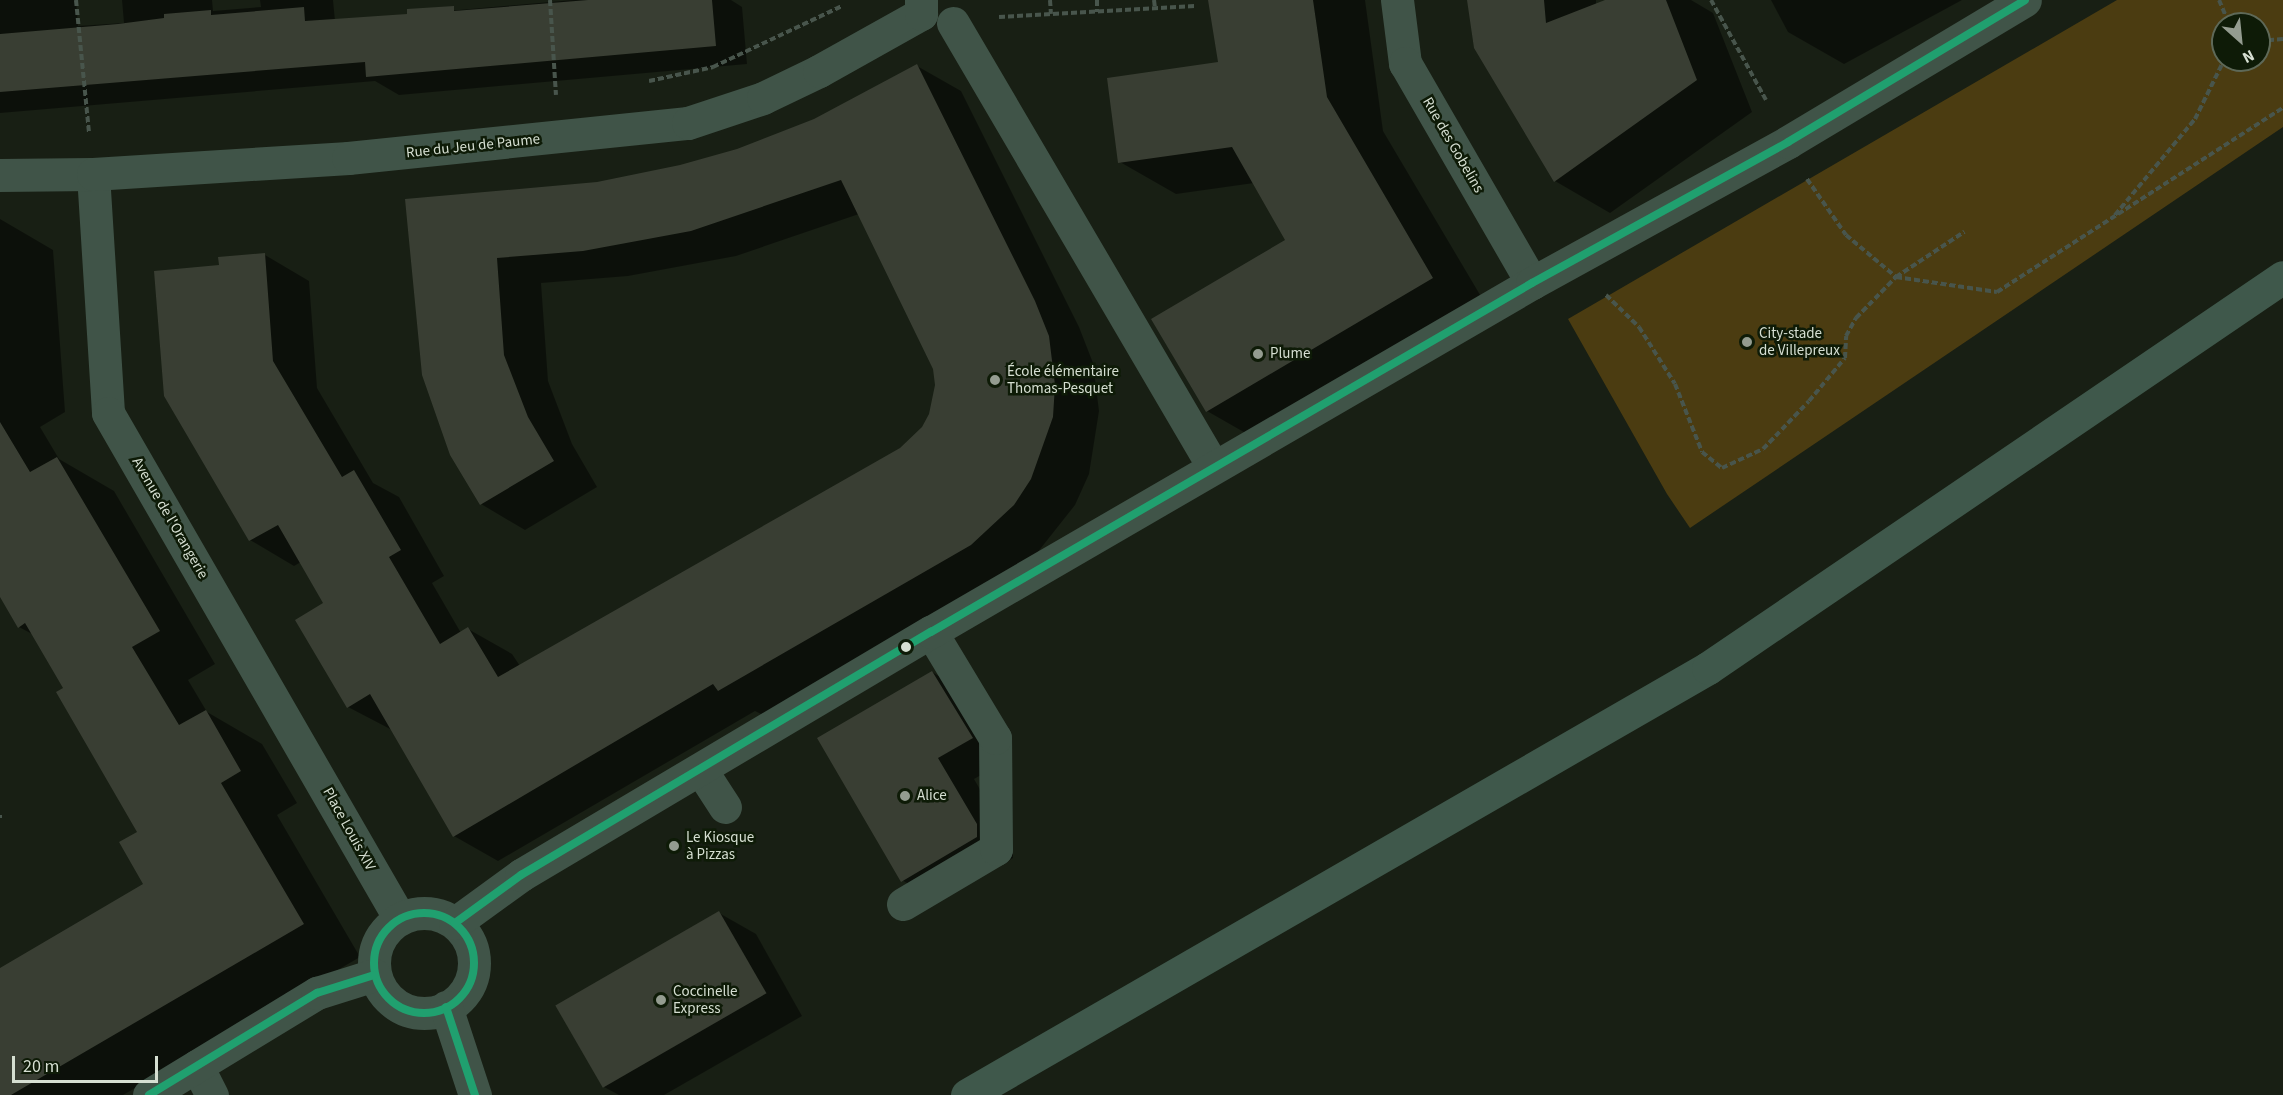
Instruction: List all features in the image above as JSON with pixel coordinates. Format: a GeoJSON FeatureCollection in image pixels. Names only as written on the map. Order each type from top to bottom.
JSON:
{"type":"FeatureCollection","features":[{"type":"Feature","properties":{"kind":"main road"},"geometry":{"type":"LineString","coordinates":[[967,1095],[1708,668],[2283,277]]}},
{"type":"Feature","properties":{"kind":"street","name":"Rue des Gobelins"},"geometry":{"type":"LineString","coordinates":[[1397,0],[1405,63],[1532,283]]}},
{"type":"Feature","properties":{"kind":"street"},"geometry":{"type":"LineString","coordinates":[[455,923],[521,876],[931,632],[1532,283],[1788,142],[2025,0]]}},
{"type":"Feature","properties":{"kind":"street","name":"Rue du Jeu de Paume"},"geometry":{"type":"LineString","coordinates":[[0,175],[93,174],[388,155],[688,123],[763,98],[871,44],[921,7]]}},
{"type":"Feature","properties":{"kind":"street"},"geometry":{"type":"LineString","coordinates":[[953,23],[1205,452]]}},
{"type":"Feature","properties":{"kind":"street","name":"Avenue de l'Orangerie"},"geometry":{"type":"LineString","coordinates":[[93,174],[108,412],[298,739]]}},
{"type":"Feature","properties":{"kind":"street"},"geometry":{"type":"LineString","coordinates":[[903,904],[996,849],[995,738],[931,632]]}},
{"type":"Feature","properties":{"kind":"street","name":"Place Louis XIV"},"geometry":{"type":"LineString","coordinates":[[298,739],[400,919]]}},
{"type":"Feature","properties":{"kind":"street"},"geometry":{"type":"LineString","coordinates":[[700,770],[725,807]]}},
{"type":"Feature","properties":{"kind":"street"},"geometry":{"type":"LineString","coordinates":[[436,913],[455,923],[473,948],[473,975],[461,998],[438,1012],[412,1012],[388,1000],[374,975],[374,951],[387,927],[409,914],[436,913]]}},
{"type":"Feature","properties":{"kind":"street"},"geometry":{"type":"LineString","coordinates":[[149,1095],[317,993],[374,975]]}},
{"type":"Feature","properties":{"kind":"street"},"geometry":{"type":"LineString","coordinates":[[446,1007],[473,1094]]}},
{"type":"Feature","properties":{"kind":"street"},"geometry":{"type":"LineString","coordinates":[[197,1066],[212,1095]]}},
{"type":"Feature","properties":{"kind":"path"},"geometry":{"type":"LineString","coordinates":[[76,0],[89,134]]}},
{"type":"Feature","properties":{"kind":"path"},"geometry":{"type":"LineString","coordinates":[[550,0],[556,101]]}},
{"type":"Feature","properties":{"kind":"path"},"geometry":{"type":"LineString","coordinates":[[1050,0],[1051,14]]}},
{"type":"Feature","properties":{"kind":"path"},"geometry":{"type":"LineString","coordinates":[[1096,0],[1097,12]]}},
{"type":"Feature","properties":{"kind":"path"},"geometry":{"type":"LineString","coordinates":[[1154,0],[1155,8]]}},
{"type":"Feature","properties":{"kind":"path"},"geometry":{"type":"LineString","coordinates":[[1711,0],[1766,100]]}},
{"type":"Feature","properties":{"kind":"path"},"geometry":{"type":"LineString","coordinates":[[645,82],[713,67],[844,5]]}},
{"type":"Feature","properties":{"kind":"path"},"geometry":{"type":"LineString","coordinates":[[993,18],[1195,6]]}},
{"type":"Feature","properties":{"kind":"path"},"geometry":{"type":"LineString","coordinates":[[2112,219],[2195,119],[2218,72]]}},
{"type":"Feature","properties":{"kind":"path"},"geometry":{"type":"LineString","coordinates":[[1807,179],[1846,235],[1896,277],[1997,292],[2283,108]]}},
{"type":"Feature","properties":{"kind":"path"},"geometry":{"type":"LineString","coordinates":[[78,135],[99,133]]}},
{"type":"Feature","properties":{"kind":"path"},"geometry":{"type":"LineString","coordinates":[[1606,295],[1639,327],[1675,384],[1702,452],[1722,468],[1763,449],[1809,401],[1845,358],[1846,336],[1856,318],[1896,277],[1964,232]]}},
{"type":"Feature","properties":{"kind":"shaded area"},"geometry":{"type":"Polygon","coordinates":[[[2117,0],[2283,0],[2283,127],[1690,528],[1667,494],[1568,319],[2117,0]]]}},
{"type":"Feature","properties":{"kind":"building"},"geometry":{"type":"Polygon","coordinates":[[[588,0],[712,0],[716,46],[366,77],[365,62],[0,92],[0,34],[118,24],[164,18],[164,14],[211,10],[211,15],[304,7],[305,21],[407,14],[407,9],[454,6],[454,11],[588,0]]]}},
{"type":"Feature","properties":{"kind":"building"},"geometry":{"type":"Polygon","coordinates":[[[1208,0],[1313,0],[1327,97],[1433,278],[1206,412],[1151,319],[1285,240],[1232,147],[1118,163],[1107,78],[1218,62],[1208,0]]]}},
{"type":"Feature","properties":{"kind":"building"},"geometry":{"type":"Polygon","coordinates":[[[1467,0],[1544,0],[1546,23],[1605,0],[1666,0],[1697,80],[1554,182],[1474,48],[1467,0]]]}},
{"type":"Feature","properties":{"kind":"building","name":"École élémentaire Thomas-Pesquet"},"geometry":{"type":"Polygon","coordinates":[[[917,64],[1035,301],[1049,336],[1055,385],[1053,417],[1031,479],[1014,505],[971,545],[718,691],[713,684],[453,837],[370,694],[347,708],[295,620],[323,603],[278,525],[249,541],[164,396],[154,271],[219,265],[218,257],[265,253],[273,361],[342,477],[354,470],[401,550],[389,557],[440,644],[468,627],[498,677],[900,448],[922,427],[929,414],[935,385],[933,369],[841,180],[691,231],[583,251],[497,258],[504,355],[528,417],[554,461],[480,505],[450,455],[422,375],[405,199],[597,182],[680,165],[737,149],[814,119],[917,64]]]}},
{"type":"Feature","properties":{"kind":"building"},"geometry":{"type":"Polygon","coordinates":[[[0,422],[30,472],[57,457],[160,631],[132,647],[179,725],[206,710],[241,771],[221,783],[304,924],[11,1095],[0,1095],[0,968],[143,884],[119,842],[137,832],[56,692],[63,688],[25,623],[18,628],[0,597],[0,422]]]}},
{"type":"Feature","properties":{"kind":"building","name":"Alice"},"geometry":{"type":"Polygon","coordinates":[[[932,671],[973,738],[938,758],[977,824],[977,837],[901,882],[817,738],[932,671]]]}},
{"type":"Feature","properties":{"kind":"building","name":"Coccinelle Express"},"geometry":{"type":"Polygon","coordinates":[[[719,911],[767,993],[603,1088],[555,1005],[719,911]]]}},
{"type":"Feature","properties":{"kind":"transit line"},"geometry":{"type":"LineString","coordinates":[[455,923],[521,875],[931,632],[1532,283],[1788,142],[2025,0]]}},
{"type":"Feature","properties":{"kind":"transit line"},"geometry":{"type":"LineString","coordinates":[[424,913],[452,921],[466,935],[474,963],[466,991],[452,1005],[424,1013],[396,1005],[382,991],[374,963],[382,935],[396,921],[424,913]]}},
{"type":"Feature","properties":{"kind":"transit line"},"geometry":{"type":"LineString","coordinates":[[149,1095],[317,993],[374,975]]}},
{"type":"Feature","properties":{"kind":"transit line"},"geometry":{"type":"LineString","coordinates":[[446,1007],[475,1095]]}},
{"type":"Feature","properties":{"kind":"place","name":"City-stade de Villepreux"},"geometry":{"type":"Point","coordinates":[1747,342]}},
{"type":"Feature","properties":{"kind":"place","name":"Plume"},"geometry":{"type":"Point","coordinates":[1258,354]}},
{"type":"Feature","properties":{"kind":"place","name":"École élémentaire Thomas-Pesquet"},"geometry":{"type":"Point","coordinates":[995,380]}},
{"type":"Feature","properties":{"kind":"place","name":"Alice"},"geometry":{"type":"Point","coordinates":[905,796]}},
{"type":"Feature","properties":{"kind":"place","name":"Le Kiosque à Pizzas"},"geometry":{"type":"Point","coordinates":[674,846]}},
{"type":"Feature","properties":{"kind":"place","name":"Coccinelle Express"},"geometry":{"type":"Point","coordinates":[661,1000]}}]}
